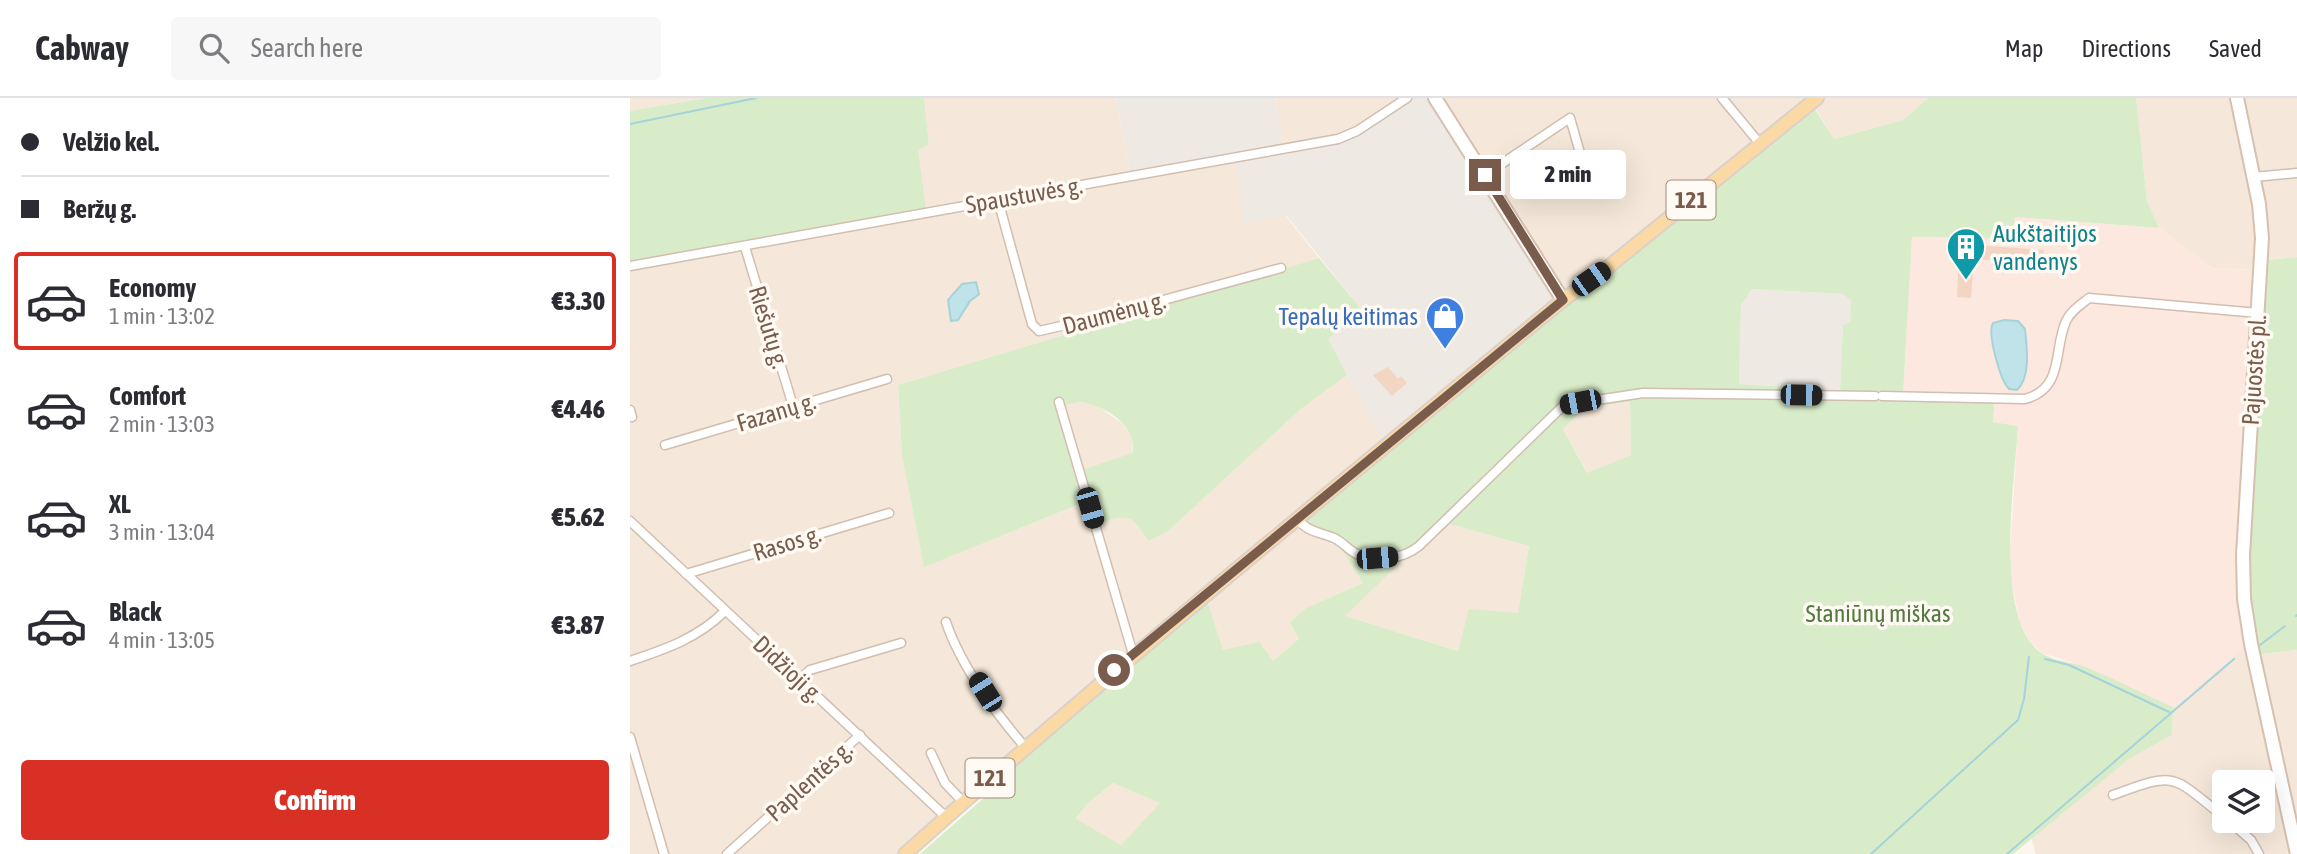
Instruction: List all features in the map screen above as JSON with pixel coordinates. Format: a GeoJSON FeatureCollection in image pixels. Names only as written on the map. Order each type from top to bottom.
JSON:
{"type":"FeatureCollection","features":[{"type":"Feature","properties":{"kind":"main road"},"geometry":{"type":"LineString","coordinates":[[1435,98],[1563,300]]}},
{"type":"Feature","properties":{"kind":"main road","name":"121"},"geometry":{"type":"LineString","coordinates":[[905,854],[1133,654],[1297,518],[1563,300],[1817,98]]}},
{"type":"Feature","properties":{"kind":"main road","name":"Pajuostės pl."},"geometry":{"type":"LineString","coordinates":[[2237,98],[2254,177],[2262,238],[2243,575],[2251,645],[2297,854]]}},
{"type":"Feature","properties":{"kind":"street","name":"Spaustuvės g."},"geometry":{"type":"LineString","coordinates":[[630,266],[1338,139],[1357,131],[1408,98]]}},
{"type":"Feature","properties":{"kind":"street"},"geometry":{"type":"LineString","coordinates":[[1722,98],[1761,145]]}},
{"type":"Feature","properties":{"kind":"street"},"geometry":{"type":"LineString","coordinates":[[1485,175],[1570,118],[1586,174]]}},
{"type":"Feature","properties":{"kind":"street"},"geometry":{"type":"LineString","coordinates":[[2254,177],[2297,173]]}},
{"type":"Feature","properties":{"kind":"street","name":"Daumėnų g."},"geometry":{"type":"LineString","coordinates":[[998,200],[1032,324],[1039,331],[1281,268]]}},
{"type":"Feature","properties":{"kind":"street","name":"Riešutų g."},"geometry":{"type":"LineString","coordinates":[[745,247],[793,406]]}},
{"type":"Feature","properties":{"kind":"street"},"geometry":{"type":"LineString","coordinates":[[1297,518],[1303,527],[1339,540],[1357,554],[1377,558],[1398,556],[1419,546],[1564,405],[1643,393],[2025,399],[2033,397],[2047,385],[2059,362],[2065,322],[2073,311],[2089,298],[2258,313]]}},
{"type":"Feature","properties":{"kind":"street","name":"Fazanų g."},"geometry":{"type":"LineString","coordinates":[[666,445],[887,379]]}},
{"type":"Feature","properties":{"kind":"street"},"geometry":{"type":"LineString","coordinates":[[1059,402],[1133,654]]}},
{"type":"Feature","properties":{"kind":"street","name":"Rasos g."},"geometry":{"type":"LineString","coordinates":[[686,574],[889,513]]}},
{"type":"Feature","properties":{"kind":"street","name":"Didžioji g."},"geometry":{"type":"LineString","coordinates":[[630,521],[946,817]]}},
{"type":"Feature","properties":{"kind":"street"},"geometry":{"type":"LineString","coordinates":[[630,661],[683,642],[725,611]]}},
{"type":"Feature","properties":{"kind":"street"},"geometry":{"type":"LineString","coordinates":[[946,622],[960,654],[1025,747]]}},
{"type":"Feature","properties":{"kind":"street"},"geometry":{"type":"LineString","coordinates":[[800,679],[810,670],[901,643]]}},
{"type":"Feature","properties":{"kind":"street","name":"Paplentės g."},"geometry":{"type":"LineString","coordinates":[[727,854],[860,735]]}},
{"type":"Feature","properties":{"kind":"street"},"geometry":{"type":"LineString","coordinates":[[630,737],[664,854]]}},
{"type":"Feature","properties":{"kind":"street"},"geometry":{"type":"LineString","coordinates":[[931,753],[945,783],[963,803]]}},
{"type":"Feature","properties":{"kind":"street"},"geometry":{"type":"LineString","coordinates":[[2113,795],[2151,781],[2169,779],[2181,783],[2212,808]]}},
{"type":"Feature","properties":{"kind":"street"},"geometry":{"type":"LineString","coordinates":[[2243,833],[2251,840],[2259,854]]}},
{"type":"Feature","properties":{"kind":"shaded area"},"geometry":{"type":"Polygon","coordinates":[[[630,98],[706,98],[630,111],[630,98]]]}},
{"type":"Feature","properties":{"kind":"shaded area"},"geometry":{"type":"Polygon","coordinates":[[[924,98],[1116,98],[1130,173],[1236,153],[1319,258],[898,385],[902,456],[924,566],[1091,500],[1104,522],[1124,516],[1131,518],[1150,541],[1167,532],[1301,409],[1347,375],[1384,442],[1179,609],[898,854],[630,854],[630,264],[929,145],[924,98]]]}},
{"type":"Feature","properties":{"kind":"shaded area"},"geometry":{"type":"Polygon","coordinates":[[[1116,98],[1275,98],[1284,151],[1359,132],[1412,98],[1428,98],[1477,164],[1563,300],[1384,442],[1327,339],[1362,310],[1286,215],[1244,223],[1235,153],[1130,173],[1116,98]]]}},
{"type":"Feature","properties":{"kind":"shaded area"},"geometry":{"type":"Polygon","coordinates":[[[1275,98],[1412,98],[1359,132],[1284,152],[1275,98]]]}},
{"type":"Feature","properties":{"kind":"shaded area"},"geometry":{"type":"Polygon","coordinates":[[[1435,98],[1928,98],[1903,120],[1834,139],[1812,103],[1563,300],[1435,98]]]}},
{"type":"Feature","properties":{"kind":"shaded area"},"geometry":{"type":"Polygon","coordinates":[[[2136,98],[2232,98],[2256,213],[2257,270],[2212,268],[2159,228],[2147,201],[2136,98]]]}},
{"type":"Feature","properties":{"kind":"shaded area"},"geometry":{"type":"Polygon","coordinates":[[[2242,98],[2297,98],[2297,257],[2267,260],[2267,213],[2242,98]]]}},
{"type":"Feature","properties":{"kind":"shaded area"},"geometry":{"type":"Polygon","coordinates":[[[2014,217],[2159,228],[2212,268],[2257,270],[2238,563],[2238,608],[2245,646],[2173,707],[2086,667],[2042,653],[2029,640],[2020,623],[2009,570],[2018,426],[1993,422],[1995,399],[1903,397],[1912,237],[2010,238],[2014,217]]]}},
{"type":"Feature","properties":{"kind":"shaded area"},"geometry":{"type":"Polygon","coordinates":[[[1752,289],[1843,294],[1851,301],[1850,322],[1843,326],[1840,390],[1739,384],[1741,304],[1752,289]]]}},
{"type":"Feature","properties":{"kind":"shaded area"},"geometry":{"type":"Polygon","coordinates":[[[1079,402],[1096,405],[1123,424],[1132,436],[1132,453],[1076,473],[1057,405],[1079,402]]]}},
{"type":"Feature","properties":{"kind":"shaded area"},"geometry":{"type":"Polygon","coordinates":[[[1630,402],[1631,455],[1588,474],[1563,429],[1585,408],[1630,402]]]}},
{"type":"Feature","properties":{"kind":"shaded area"},"geometry":{"type":"Polygon","coordinates":[[[1304,519],[1333,535],[1363,583],[1306,608],[1290,622],[1300,639],[1273,661],[1223,650],[1207,600],[1304,519]]]}},
{"type":"Feature","properties":{"kind":"shaded area"},"geometry":{"type":"Polygon","coordinates":[[[1442,522],[1529,546],[1518,614],[1459,651],[1344,616],[1442,522]]]}},
{"type":"Feature","properties":{"kind":"shaded area"},"geometry":{"type":"Polygon","coordinates":[[[2245,646],[2253,655],[2297,650],[2297,854],[2036,854],[2031,837],[2129,759],[2172,735],[2173,707],[2245,646]]]}},
{"type":"Feature","properties":{"kind":"shaded area"},"geometry":{"type":"Polygon","coordinates":[[[1113,783],[1161,803],[1121,845],[1076,820],[1088,803],[1113,783]]]}},
{"type":"Feature","properties":{"kind":"green space"},"geometry":{"type":"Polygon","coordinates":[[[706,98],[924,98],[929,145],[918,150],[926,210],[630,264],[630,111],[706,98]]]}},
{"type":"Feature","properties":{"kind":"green space","name":"Staniūnų miškas"},"geometry":{"type":"Polygon","coordinates":[[[1928,98],[2136,98],[2147,201],[2159,228],[2015,217],[2011,238],[1912,237],[1903,396],[1995,398],[1993,422],[2018,426],[2010,546],[2016,609],[2025,634],[2045,655],[2086,667],[2173,707],[2172,735],[2129,759],[2013,854],[920,854],[1011,774],[1019,753],[1207,600],[1223,650],[1259,642],[1273,661],[1299,639],[1290,622],[1306,608],[1363,583],[1333,535],[1310,528],[1304,519],[1811,103],[1834,139],[1903,120],[1928,98]],[[1752,289],[1741,305],[1739,384],[1840,390],[1843,325],[1850,322],[1851,301],[1843,294],[1752,289]],[[1630,402],[1585,408],[1563,429],[1587,473],[1631,455],[1630,402]],[[1442,522],[1345,616],[1458,651],[1469,609],[1518,613],[1529,546],[1442,522]],[[1113,783],[1088,803],[1076,819],[1121,845],[1160,803],[1113,783]]]}},
{"type":"Feature","properties":{"kind":"green space"},"geometry":{"type":"Polygon","coordinates":[[[2297,257],[2297,650],[2253,655],[2244,599],[2267,260],[2297,257]]]}},
{"type":"Feature","properties":{"kind":"green space"},"geometry":{"type":"Polygon","coordinates":[[[1319,258],[1362,310],[1328,339],[1347,375],[1301,409],[1167,532],[1149,541],[1131,520],[1121,518],[1104,522],[1097,518],[1090,500],[924,567],[902,456],[898,385],[1319,258]],[[1079,402],[1058,406],[1076,472],[1132,453],[1133,443],[1125,426],[1108,412],[1079,402]]]}},
{"type":"Feature","properties":{"kind":"water"},"geometry":{"type":"Polygon","coordinates":[[[976,282],[979,294],[970,301],[958,320],[951,321],[948,300],[962,284],[976,282]]]}},
{"type":"Feature","properties":{"kind":"water"},"geometry":{"type":"Polygon","coordinates":[[[2004,320],[2018,321],[2025,329],[2026,370],[2017,390],[2009,389],[2005,384],[1993,346],[1993,323],[2004,320]]]}},
{"type":"Feature","properties":{"kind":"building","name":"Aukštaitijos vandenys"},"geometry":{"type":"Polygon","coordinates":[[[1977,245],[2044,250],[2043,264],[1974,259],[1971,298],[1957,297],[1959,247],[1977,248],[1977,245]]]}},
{"type":"Feature","properties":{"kind":"building"},"geometry":{"type":"Polygon","coordinates":[[[1388,367],[1398,379],[1401,376],[1407,383],[1392,396],[1373,375],[1388,367]]]}},
{"type":"Feature","properties":{"kind":"waterway"},"geometry":{"type":"LineString","coordinates":[[630,124],[756,98]]}},
{"type":"Feature","properties":{"kind":"waterway"},"geometry":{"type":"LineString","coordinates":[[2260,645],[2285,626]]}},
{"type":"Feature","properties":{"kind":"waterway"},"geometry":{"type":"LineString","coordinates":[[1871,854],[2018,720],[2024,699],[2029,657]]}},
{"type":"Feature","properties":{"kind":"waterway"},"geometry":{"type":"LineString","coordinates":[[2045,659],[2069,665],[2169,712]]}},
{"type":"Feature","properties":{"kind":"waterway"},"geometry":{"type":"LineString","coordinates":[[2007,854],[2234,659]]}},
{"type":"Feature","properties":{"kind":"place","name":"Aukštaitijos vandenys"},"geometry":{"type":"Point","coordinates":[1966,281]}},
{"type":"Feature","properties":{"kind":"place","name":"Tepalų keitimas"},"geometry":{"type":"Point","coordinates":[1445,350]}},
{"type":"Feature","properties":{"kind":"route"},"geometry":{"type":"LineString","coordinates":[[1114,670],[1563,300],[1485,175]]}}]}
